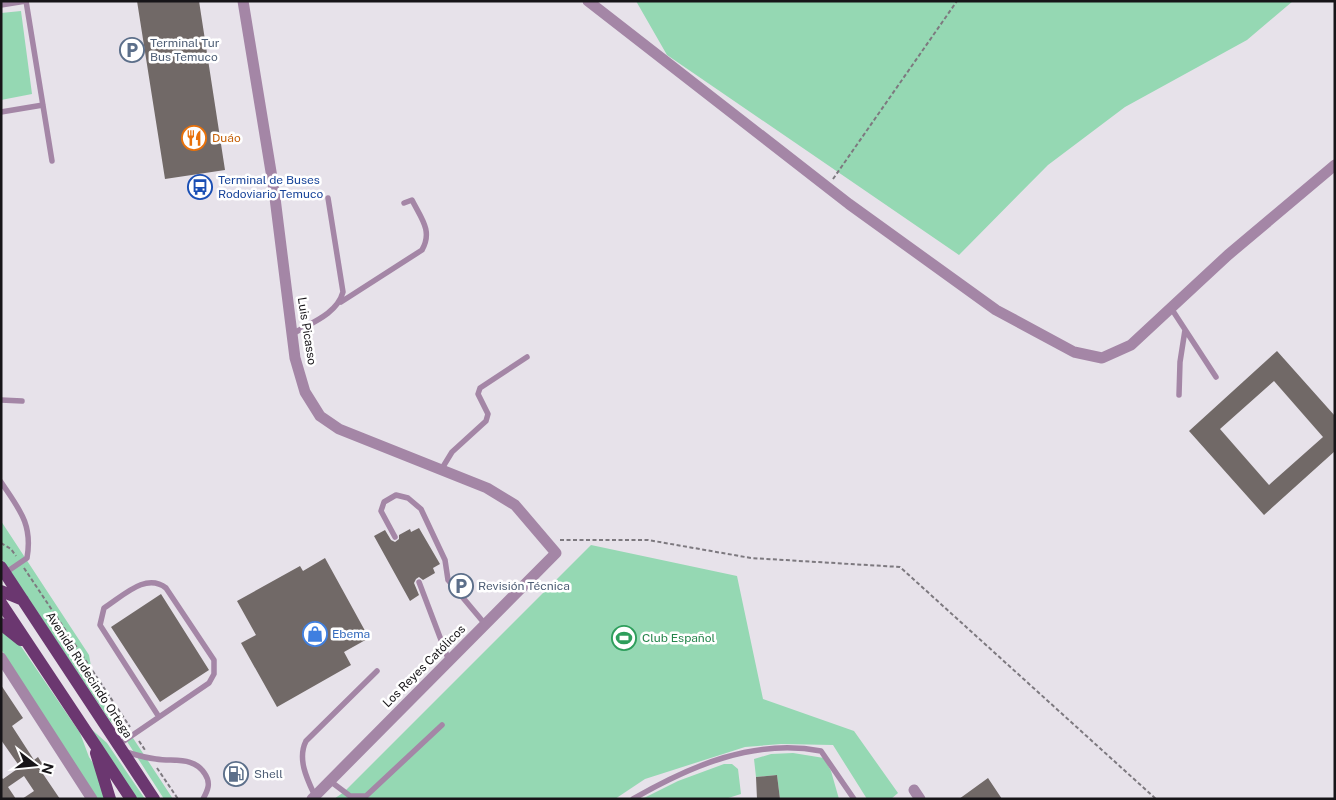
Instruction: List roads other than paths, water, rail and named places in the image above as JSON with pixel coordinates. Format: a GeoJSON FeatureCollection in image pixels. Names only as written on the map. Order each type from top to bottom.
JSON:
{"type":"FeatureCollection","features":[{"type":"Feature","properties":{"kind":"main road","name":"Avenida Rudecindo Ortega"},"geometry":{"type":"LineString","coordinates":[[3,570],[154,799]]}},
{"type":"Feature","properties":{"kind":"main road"},"geometry":{"type":"LineString","coordinates":[[1,591],[23,600]]}},
{"type":"Feature","properties":{"kind":"main road"},"geometry":{"type":"LineString","coordinates":[[1,603],[131,799]]}},
{"type":"Feature","properties":{"kind":"main road"},"geometry":{"type":"LineString","coordinates":[[1,624],[34,652]]}},
{"type":"Feature","properties":{"kind":"main road"},"geometry":{"type":"LineString","coordinates":[[91,736],[110,799]]}},
{"type":"Feature","properties":{"kind":"street","name":"Luis Picasso"},"geometry":{"type":"LineString","coordinates":[[243,1],[259,90],[295,358],[305,392],[320,416],[339,428],[487,488],[515,505],[556,553]]}},
{"type":"Feature","properties":{"kind":"street"},"geometry":{"type":"LineString","coordinates":[[588,1],[827,187],[996,310],[1074,352],[1102,358],[1132,345],[1228,255],[1335,165]]}},
{"type":"Feature","properties":{"kind":"street","name":"Los Reyes Católicos"},"geometry":{"type":"LineString","coordinates":[[314,797],[556,553]]}},
{"type":"Feature","properties":{"kind":"street"},"geometry":{"type":"LineString","coordinates":[[1,658],[6,674],[92,799]]}},
{"type":"Feature","properties":{"kind":"lane"},"geometry":{"type":"LineString","coordinates":[[1,6],[13,2],[26,1],[52,161]]}},
{"type":"Feature","properties":{"kind":"lane"},"geometry":{"type":"LineString","coordinates":[[1,112],[42,105]]}},
{"type":"Feature","properties":{"kind":"lane"},"geometry":{"type":"LineString","coordinates":[[328,198],[343,292],[340,302]]}},
{"type":"Feature","properties":{"kind":"lane"},"geometry":{"type":"LineString","coordinates":[[292,334],[334,309],[340,302],[422,250],[427,241],[428,231],[412,200],[404,203]]}},
{"type":"Feature","properties":{"kind":"lane"},"geometry":{"type":"LineString","coordinates":[[1171,308],[1216,377]]}},
{"type":"Feature","properties":{"kind":"lane"},"geometry":{"type":"LineString","coordinates":[[1179,395],[1180,362],[1185,330]]}},
{"type":"Feature","properties":{"kind":"lane"},"geometry":{"type":"LineString","coordinates":[[441,470],[452,452],[486,421],[488,414],[478,394],[480,388],[527,357]]}},
{"type":"Feature","properties":{"kind":"lane"},"geometry":{"type":"LineString","coordinates":[[1,400],[22,401]]}},
{"type":"Feature","properties":{"kind":"lane"},"geometry":{"type":"LineString","coordinates":[[1,482],[22,513],[28,529],[27,558],[3,570]]}},
{"type":"Feature","properties":{"kind":"lane"},"geometry":{"type":"LineString","coordinates":[[395,537],[381,511],[384,502],[396,495],[408,498],[421,509],[446,560],[448,580],[485,624]]}},
{"type":"Feature","properties":{"kind":"lane"},"geometry":{"type":"LineString","coordinates":[[159,717],[100,626],[104,608],[142,583],[151,582],[158,582],[166,588],[214,660],[214,674],[209,683],[159,717],[134,734],[120,748],[151,758],[188,761],[198,765],[209,783],[203,799]]}},
{"type":"Feature","properties":{"kind":"lane"},"geometry":{"type":"LineString","coordinates":[[419,582],[449,661]]}},
{"type":"Feature","properties":{"kind":"lane"},"geometry":{"type":"LineString","coordinates":[[314,797],[305,770],[302,750],[306,742],[377,671]]}},
{"type":"Feature","properties":{"kind":"lane"},"geometry":{"type":"LineString","coordinates":[[330,781],[350,796],[366,796],[442,725]]}},
{"type":"Feature","properties":{"kind":"lane"},"geometry":{"type":"LineString","coordinates":[[633,799],[686,772],[739,753],[769,747],[800,747],[821,751],[854,799]]}},
{"type":"Feature","properties":{"kind":"place","name":"Terminal Tur Bus Temuco"},"geometry":{"type":"Point","coordinates":[132,50]}},
{"type":"Feature","properties":{"kind":"place","name":"Duáo"},"geometry":{"type":"Point","coordinates":[194,138]}},
{"type":"Feature","properties":{"kind":"place","name":"Terminal de Buses Rodoviario Temuco"},"geometry":{"type":"Point","coordinates":[200,187]}},
{"type":"Feature","properties":{"kind":"place","name":"Revisión Técnica"},"geometry":{"type":"Point","coordinates":[461,586]}},
{"type":"Feature","properties":{"kind":"place","name":"Ebema"},"geometry":{"type":"Point","coordinates":[315,634]}},
{"type":"Feature","properties":{"kind":"place","name":"Club Español"},"geometry":{"type":"Point","coordinates":[624,638]}},
{"type":"Feature","properties":{"kind":"place","name":"Shell"},"geometry":{"type":"Point","coordinates":[236,774]}}]}
